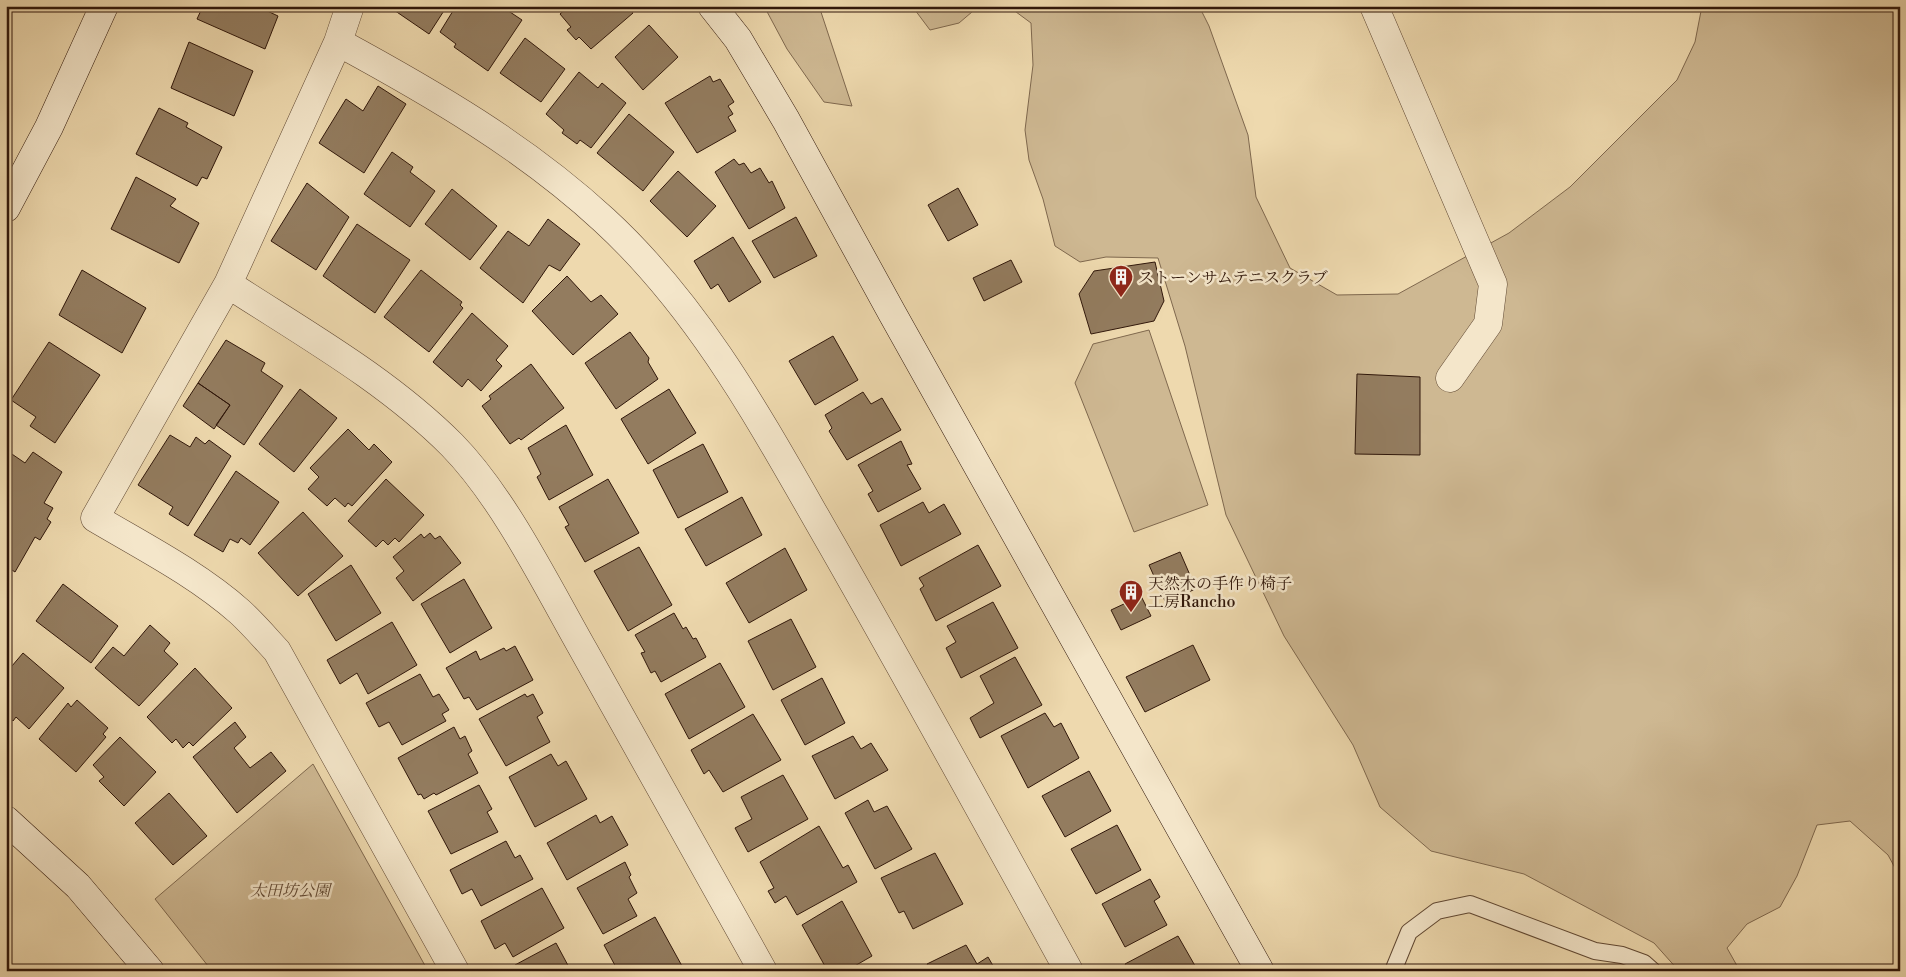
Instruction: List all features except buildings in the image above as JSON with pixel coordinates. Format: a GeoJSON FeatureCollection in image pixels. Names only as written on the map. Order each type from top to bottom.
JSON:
{"type":"FeatureCollection","features":[{"type":"Feature","properties":{"kind":"street"},"geometry":{"type":"LineString","coordinates":[[6,208],[49,127],[104,6]]}},
{"type":"Feature","properties":{"kind":"street"},"geometry":{"type":"LineString","coordinates":[[350,6],[338,42],[228,284],[95,518],[174,565],[214,592],[240,613],[277,651],[455,971]]}},
{"type":"Feature","properties":{"kind":"street"},"geometry":{"type":"LineString","coordinates":[[712,6],[738,39],[786,120],[887,305],[1260,971]]}},
{"type":"Feature","properties":{"kind":"street"},"geometry":{"type":"LineString","coordinates":[[1374,6],[1493,284],[1488,324],[1450,378]]}},
{"type":"Feature","properties":{"kind":"street"},"geometry":{"type":"LineString","coordinates":[[338,42],[481,125],[564,186],[605,221],[643,260],[707,337],[755,410],[887,642],[1069,971]]}},
{"type":"Feature","properties":{"kind":"street"},"geometry":{"type":"LineString","coordinates":[[228,284],[367,374],[414,408],[454,447],[484,484],[515,531],[553,596],[763,971]]}},
{"type":"Feature","properties":{"kind":"street"},"geometry":{"type":"LineString","coordinates":[[6,820],[78,886],[150,971]]}},
{"type":"Feature","properties":{"kind":"lane"},"geometry":{"type":"LineString","coordinates":[[1393,971],[1409,932],[1437,910],[1470,904],[1596,951],[1622,954],[1644,963],[1654,971]]}},
{"type":"Feature","properties":{"kind":"green space"},"geometry":{"type":"Polygon","coordinates":[[[764,6],[819,6],[852,106],[824,102],[787,49],[764,6]]]}},
{"type":"Feature","properties":{"kind":"green space"},"geometry":{"type":"Polygon","coordinates":[[[912,6],[979,6],[959,23],[930,30],[912,6]]]}},
{"type":"Feature","properties":{"kind":"green space"},"geometry":{"type":"Polygon","coordinates":[[[1008,6],[1199,6],[1209,26],[1248,135],[1256,197],[1290,268],[1337,295],[1398,294],[1509,233],[1570,187],[1677,80],[1695,42],[1702,6],[1900,6],[1900,877],[1888,855],[1850,821],[1817,825],[1797,876],[1780,907],[1747,924],[1727,948],[1740,971],[1679,971],[1654,943],[1524,874],[1431,851],[1380,807],[1353,745],[1284,636],[1226,515],[1185,346],[1158,258],[1106,257],[1080,262],[1055,246],[1043,199],[1029,160],[1025,130],[1033,65],[1031,23],[1008,6]]]}},
{"type":"Feature","properties":{"kind":"green space"},"geometry":{"type":"Polygon","coordinates":[[[1149,330],[1208,505],[1134,532],[1075,383],[1093,344],[1149,330]]]}},
{"type":"Feature","properties":{"kind":"green space","name":"太田坊公園"},"geometry":{"type":"Polygon","coordinates":[[[313,764],[428,971],[212,971],[155,899],[313,764]]]}},
{"type":"Feature","properties":{"kind":"place","name":"ストーンサムテニスクラブ"},"geometry":{"type":"Point","coordinates":[1121,298]}},
{"type":"Feature","properties":{"kind":"place","name":"天然木の手作り椅子 工房Rancho"},"geometry":{"type":"Point","coordinates":[1131,613]}}]}
